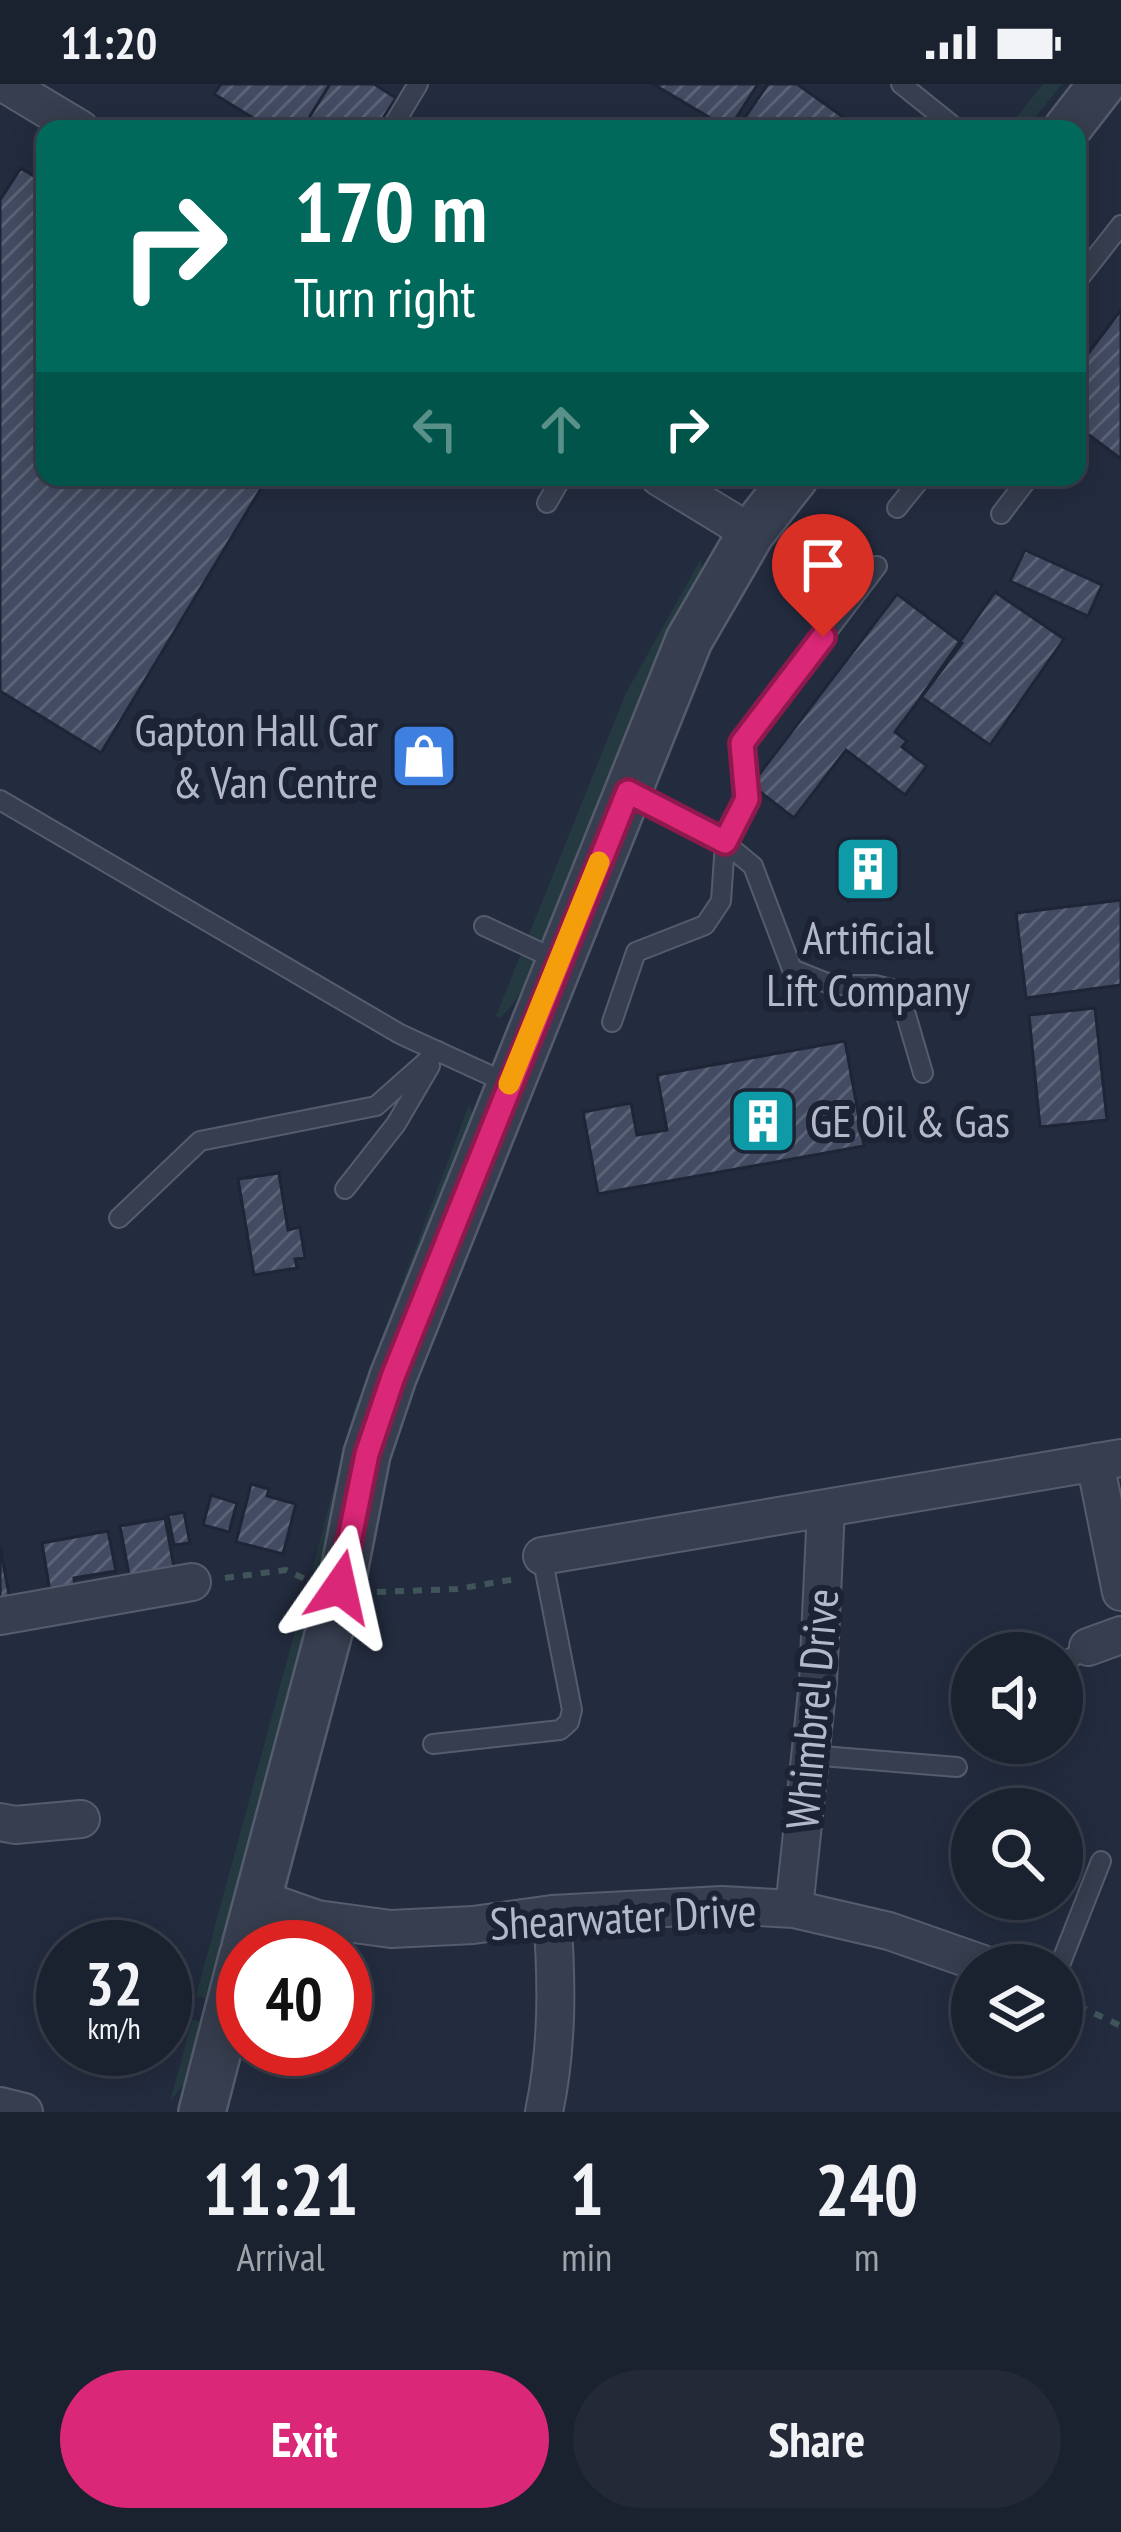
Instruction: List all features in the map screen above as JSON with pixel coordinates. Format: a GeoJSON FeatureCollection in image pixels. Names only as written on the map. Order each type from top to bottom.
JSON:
{"type":"FeatureCollection","features":[{"type":"Feature","properties":{"kind":"street"},"geometry":{"type":"LineString","coordinates":[[1074,120],[1102,84]]}},
{"type":"Feature","properties":{"kind":"street"},"geometry":{"type":"LineString","coordinates":[[17,87],[66,120]]}},
{"type":"Feature","properties":{"kind":"street"},"geometry":{"type":"LineString","coordinates":[[673,486],[751,533]]}},
{"type":"Feature","properties":{"kind":"street"},"geometry":{"type":"LineString","coordinates":[[252,1920],[340,1587],[367,1454],[393,1377],[689,640],[751,533],[788,486]]}},
{"type":"Feature","properties":{"kind":"street"},"geometry":{"type":"LineString","coordinates":[[542,1556],[1108,1460],[1121,1592]]}},
{"type":"Feature","properties":{"kind":"street","name":"Whimbrel Drive"},"geometry":{"type":"LineString","coordinates":[[794,1909],[810,1755],[826,1508]]}},
{"type":"Feature","properties":{"kind":"street"},"geometry":{"type":"LineString","coordinates":[[0,1616],[192,1582]]}},
{"type":"Feature","properties":{"kind":"street"},"geometry":{"type":"LineString","coordinates":[[0,1822],[15,1826],[81,1819]]}},
{"type":"Feature","properties":{"kind":"street","name":"Shearwater Drive"},"geometry":{"type":"LineString","coordinates":[[257,1898],[316,1918],[391,1929],[722,1905],[794,1909],[889,1931],[951,1953]]}},
{"type":"Feature","properties":{"kind":"street"},"geometry":{"type":"LineString","coordinates":[[544,2112],[552,2076],[557,1984],[551,1914]]}},
{"type":"Feature","properties":{"kind":"street"},"geometry":{"type":"LineString","coordinates":[[202,2112],[216,2058]]}},
{"type":"Feature","properties":{"kind":"street"},"geometry":{"type":"LineString","coordinates":[[0,2105],[24,2112]]}},
{"type":"Feature","properties":{"kind":"lane"},"geometry":{"type":"LineString","coordinates":[[396,120],[418,84]]}},
{"type":"Feature","properties":{"kind":"lane"},"geometry":{"type":"LineString","coordinates":[[902,84],[946,120]]}},
{"type":"Feature","properties":{"kind":"lane"},"geometry":{"type":"LineString","coordinates":[[1086,269],[1121,225]]}},
{"type":"Feature","properties":{"kind":"lane"},"geometry":{"type":"LineString","coordinates":[[547,503],[557,486]]}},
{"type":"Feature","properties":{"kind":"lane"},"geometry":{"type":"LineString","coordinates":[[897,508],[915,486]]}},
{"type":"Feature","properties":{"kind":"lane"},"geometry":{"type":"LineString","coordinates":[[1001,514],[1022,486]]}},
{"type":"Feature","properties":{"kind":"lane"},"geometry":{"type":"LineString","coordinates":[[612,1022],[636,952],[706,925],[721,901],[725,842],[747,799],[742,743],[877,566]]}},
{"type":"Feature","properties":{"kind":"lane"},"geometry":{"type":"LineString","coordinates":[[628,792],[725,842],[753,866],[792,969],[832,985],[875,985],[899,991],[923,1073]]}},
{"type":"Feature","properties":{"kind":"lane"},"geometry":{"type":"LineString","coordinates":[[0,800],[400,1034],[509,1085]]}},
{"type":"Feature","properties":{"kind":"lane"},"geometry":{"type":"LineString","coordinates":[[484,926],[559,962]]}},
{"type":"Feature","properties":{"kind":"lane"},"geometry":{"type":"LineString","coordinates":[[345,1189],[396,1124],[438,1051]]}},
{"type":"Feature","properties":{"kind":"lane"},"geometry":{"type":"LineString","coordinates":[[119,1218],[200,1141],[376,1106],[438,1051]]}},
{"type":"Feature","properties":{"kind":"lane"},"geometry":{"type":"LineString","coordinates":[[433,1744],[560,1730],[569,1722],[572,1709],[542,1556]]}},
{"type":"Feature","properties":{"kind":"lane"},"geometry":{"type":"LineString","coordinates":[[810,1755],[957,1767]]}},
{"type":"Feature","properties":{"kind":"lane"},"geometry":{"type":"LineString","coordinates":[[1068,1944],[1101,1862]]}},
{"type":"Feature","properties":{"kind":"path"},"geometry":{"type":"LineString","coordinates":[[1083,2008],[1121,2026]]}},
{"type":"Feature","properties":{"kind":"shaded area"},"geometry":{"type":"Polygon","coordinates":[[[1043,84],[1062,84],[1033,120],[1014,120],[1043,84]]]}},
{"type":"Feature","properties":{"kind":"shaded area"},"geometry":{"type":"Polygon","coordinates":[[[701,559],[702,579],[605,787],[543,947],[528,979],[499,1018],[626,693],[701,559]]]}},
{"type":"Feature","properties":{"kind":"shaded area"},"geometry":{"type":"Polygon","coordinates":[[[469,1105],[475,1120],[325,1569],[312,1571],[353,1414],[469,1105]]]}},
{"type":"Feature","properties":{"kind":"shaded area"},"geometry":{"type":"Polygon","coordinates":[[[305,1594],[318,1598],[231,1920],[217,1920],[305,1594]]]}},
{"type":"Feature","properties":{"kind":"shaded area"},"geometry":{"type":"Polygon","coordinates":[[[216,1922],[216,1978],[210,2000],[196,1996],[216,1922]]]}},
{"type":"Feature","properties":{"kind":"shaded area"},"geometry":{"type":"Polygon","coordinates":[[[192,2020],[204,2022],[192,2066],[192,2020]]]}},
{"type":"Feature","properties":{"kind":"shaded area"},"geometry":{"type":"Polygon","coordinates":[[[177,2076],[189,2076],[189,2077],[170,2102],[177,2076]]]}},
{"type":"Feature","properties":{"kind":"building"},"geometry":{"type":"Polygon","coordinates":[[[221,84],[330,84],[308,120],[256,120],[214,94],[221,84]]]}},
{"type":"Feature","properties":{"kind":"building"},"geometry":{"type":"Polygon","coordinates":[[[330,84],[374,84],[396,98],[382,120],[308,120],[330,84]]]}},
{"type":"Feature","properties":{"kind":"building"},"geometry":{"type":"Polygon","coordinates":[[[653,84],[758,84],[735,120],[714,120],[653,84]]]}},
{"type":"Feature","properties":{"kind":"building"},"geometry":{"type":"Polygon","coordinates":[[[768,84],[797,84],[847,120],[743,120],[768,84]]]}},
{"type":"Feature","properties":{"kind":"building"},"geometry":{"type":"Polygon","coordinates":[[[21,168],[36,177],[36,486],[263,486],[101,753],[0,691],[0,200],[21,168]]]}},
{"type":"Feature","properties":{"kind":"building"},"geometry":{"type":"Polygon","coordinates":[[[1121,310],[1121,459],[1086,433],[1086,356],[1121,310]]]}},
{"type":"Feature","properties":{"kind":"building"},"geometry":{"type":"Polygon","coordinates":[[[1025,550],[1102,585],[1088,616],[1010,581],[1025,550]]]}},
{"type":"Feature","properties":{"kind":"building"},"geometry":{"type":"Polygon","coordinates":[[[995,592],[1064,639],[990,745],[921,697],[995,592]]]}},
{"type":"Feature","properties":{"kind":"building"},"geometry":{"type":"Polygon","coordinates":[[[897,594],[962,643],[895,732],[907,741],[902,747],[927,766],[905,795],[846,750],[794,818],[751,785],[897,594]]]}},
{"type":"Feature","properties":{"kind":"building","name":"Gapton Hall Car & Van Centre"},"geometry":{"type":"Polygon","coordinates":[[[410,738],[447,758],[438,775],[401,754],[410,738]]]}},
{"type":"Feature","properties":{"kind":"building","name":"Artificial Lift Company"},"geometry":{"type":"Polygon","coordinates":[[[888,836],[898,892],[848,901],[839,845],[888,836]]]}},
{"type":"Feature","properties":{"kind":"building"},"geometry":{"type":"Polygon","coordinates":[[[1121,900],[1121,985],[1026,998],[1016,913],[1121,900]]]}},
{"type":"Feature","properties":{"kind":"building"},"geometry":{"type":"Polygon","coordinates":[[[1095,1008],[1107,1120],[1040,1127],[1029,1015],[1095,1008]]]}},
{"type":"Feature","properties":{"kind":"building","name":"GE Oil & Gas"},"geometry":{"type":"Polygon","coordinates":[[[845,1041],[864,1146],[598,1194],[583,1112],[631,1103],[637,1135],[667,1130],[657,1075],[845,1041]]]}},
{"type":"Feature","properties":{"kind":"building"},"geometry":{"type":"Polygon","coordinates":[[[279,1173],[288,1230],[300,1227],[305,1258],[295,1259],[297,1268],[254,1275],[238,1179],[279,1173]]]}},
{"type":"Feature","properties":{"kind":"building"},"geometry":{"type":"Polygon","coordinates":[[[251,1484],[269,1489],[267,1496],[296,1504],[283,1554],[236,1542],[251,1484]]]}},
{"type":"Feature","properties":{"kind":"building"},"geometry":{"type":"Polygon","coordinates":[[[211,1495],[237,1503],[229,1532],[203,1525],[211,1495]]]}},
{"type":"Feature","properties":{"kind":"building"},"geometry":{"type":"Polygon","coordinates":[[[184,1512],[190,1543],[174,1545],[168,1515],[184,1512]]]}},
{"type":"Feature","properties":{"kind":"building"},"geometry":{"type":"Polygon","coordinates":[[[165,1518],[174,1567],[129,1575],[120,1526],[165,1518]]]}},
{"type":"Feature","properties":{"kind":"building"},"geometry":{"type":"Polygon","coordinates":[[[108,1531],[116,1571],[74,1578],[75,1587],[50,1592],[42,1543],[108,1531]]]}},
{"type":"Feature","properties":{"kind":"building"},"geometry":{"type":"Polygon","coordinates":[[[0,1546],[10,1600],[0,1602],[0,1546]]]}},
{"type":"Feature","properties":{"kind":"slow traffic"},"geometry":{"type":"LineString","coordinates":[[509,1084],[599,862]]}},
{"type":"Feature","properties":{"kind":"place","name":"Gapton Hall Car & Van Centre"},"geometry":{"type":"Point","coordinates":[424,756]}},
{"type":"Feature","properties":{"kind":"place","name":"Artificial Lift Company"},"geometry":{"type":"Point","coordinates":[868,869]}},
{"type":"Feature","properties":{"kind":"place","name":"GE Oil & Gas"},"geometry":{"type":"Point","coordinates":[763,1121]}},
{"type":"Feature","properties":{"kind":"route"},"geometry":{"type":"LineString","coordinates":[[340,1587],[367,1454],[393,1377],[628,792],[725,842],[747,799],[742,743],[823,637]]}}]}
